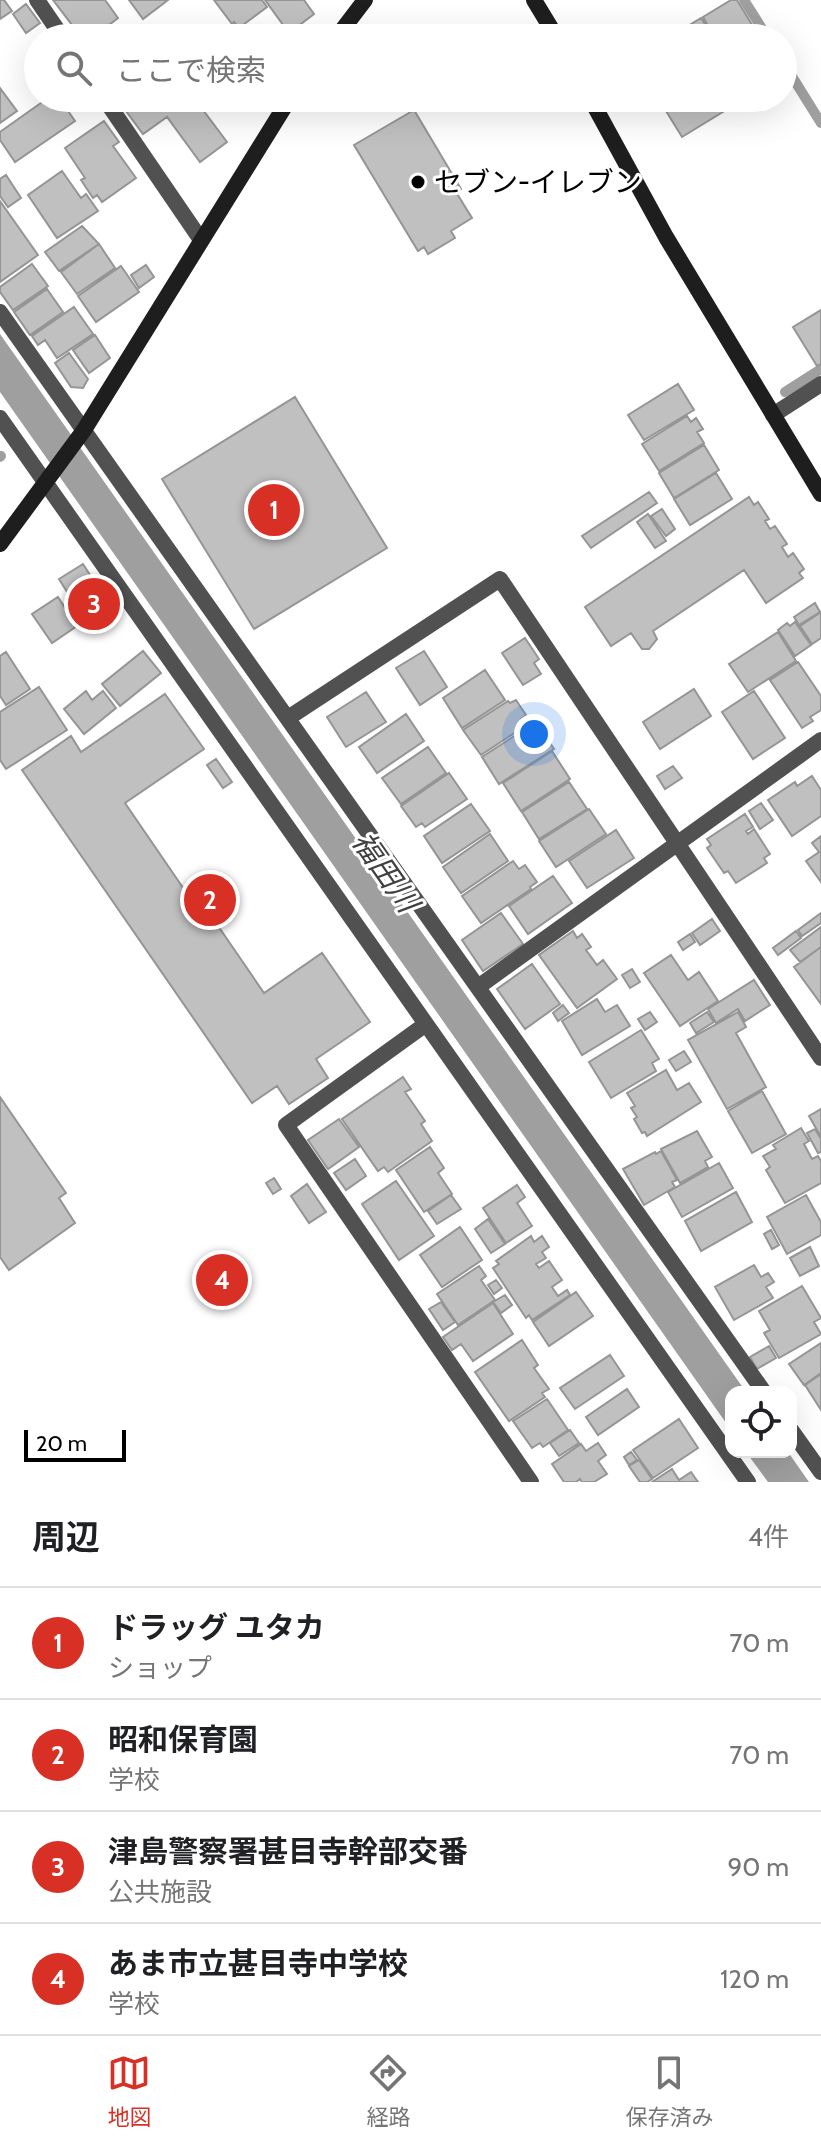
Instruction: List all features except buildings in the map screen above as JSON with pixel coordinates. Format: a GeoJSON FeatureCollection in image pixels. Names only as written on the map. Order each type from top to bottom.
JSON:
{"type":"FeatureCollection","features":[{"type":"Feature","properties":{"kind":"street"},"geometry":{"type":"LineString","coordinates":[[37,0],[53,24]]}},
{"type":"Feature","properties":{"kind":"street"},"geometry":{"type":"LineString","coordinates":[[347,24],[365,0]]}},
{"type":"Feature","properties":{"kind":"street"},"geometry":{"type":"LineString","coordinates":[[534,0],[549,24]]}},
{"type":"Feature","properties":{"kind":"street"},"geometry":{"type":"LineString","coordinates":[[114,112],[201,240]]}},
{"type":"Feature","properties":{"kind":"street"},"geometry":{"type":"LineString","coordinates":[[0,544],[84,430],[281,112]]}},
{"type":"Feature","properties":{"kind":"street"},"geometry":{"type":"LineString","coordinates":[[598,112],[666,237],[821,494]]}},
{"type":"Feature","properties":{"kind":"street"},"geometry":{"type":"LineString","coordinates":[[0,312],[760,1386]]}},
{"type":"Feature","properties":{"kind":"street"},"geometry":{"type":"LineString","coordinates":[[773,415],[821,384]]}},
{"type":"Feature","properties":{"kind":"street"},"geometry":{"type":"LineString","coordinates":[[0,418],[5,436],[49,478],[426,1024],[748,1482]]}},
{"type":"Feature","properties":{"kind":"street"},"geometry":{"type":"LineString","coordinates":[[288,718],[500,579],[821,1058]]}},
{"type":"Feature","properties":{"kind":"street"},"geometry":{"type":"LineString","coordinates":[[478,987],[821,740]]}},
{"type":"Feature","properties":{"kind":"street"},"geometry":{"type":"LineString","coordinates":[[426,1024],[286,1125],[531,1482]]}},
{"type":"Feature","properties":{"kind":"street"},"geometry":{"type":"LineString","coordinates":[[797,1438],[821,1472]]}},
{"type":"Feature","properties":{"kind":"shaded area"},"geometry":{"type":"Polygon","coordinates":[[[0,334],[742,1386],[725,1386],[725,1421],[0,392],[0,334]]]}},
{"type":"Feature","properties":{"kind":"shaded area"},"geometry":{"type":"Polygon","coordinates":[[[750,1458],[792,1458],[809,1482],[768,1482],[750,1458]]]}},
{"type":"Feature","properties":{"kind":"waterway"},"geometry":{"type":"LineString","coordinates":[[744,0],[759,24]]}},
{"type":"Feature","properties":{"kind":"waterway"},"geometry":{"type":"LineString","coordinates":[[797,84],[821,123]]}},
{"type":"Feature","properties":{"kind":"waterway"},"geometry":{"type":"LineString","coordinates":[[785,392],[821,369]]}},
{"type":"Feature","properties":{"kind":"place","name":"セブン-イレブン"},"geometry":{"type":"Point","coordinates":[418,182]}},
{"type":"Feature","properties":{"kind":"place","name":"ドラッグ ユタカ"},"geometry":{"type":"Point","coordinates":[274,510]}},
{"type":"Feature","properties":{"kind":"place","name":"津島警察署甚目寺幹部交番"},"geometry":{"type":"Point","coordinates":[94,604]}},
{"type":"Feature","properties":{"kind":"place","name":"昭和保育園"},"geometry":{"type":"Point","coordinates":[210,900]}},
{"type":"Feature","properties":{"kind":"place","name":"あま市立甚目寺中学校"},"geometry":{"type":"Point","coordinates":[222,1280]}},
{"type":"Feature","properties":{"kind":"water label","name":"福田川"},"geometry":{"type":"Point","coordinates":[385,872]}}]}
